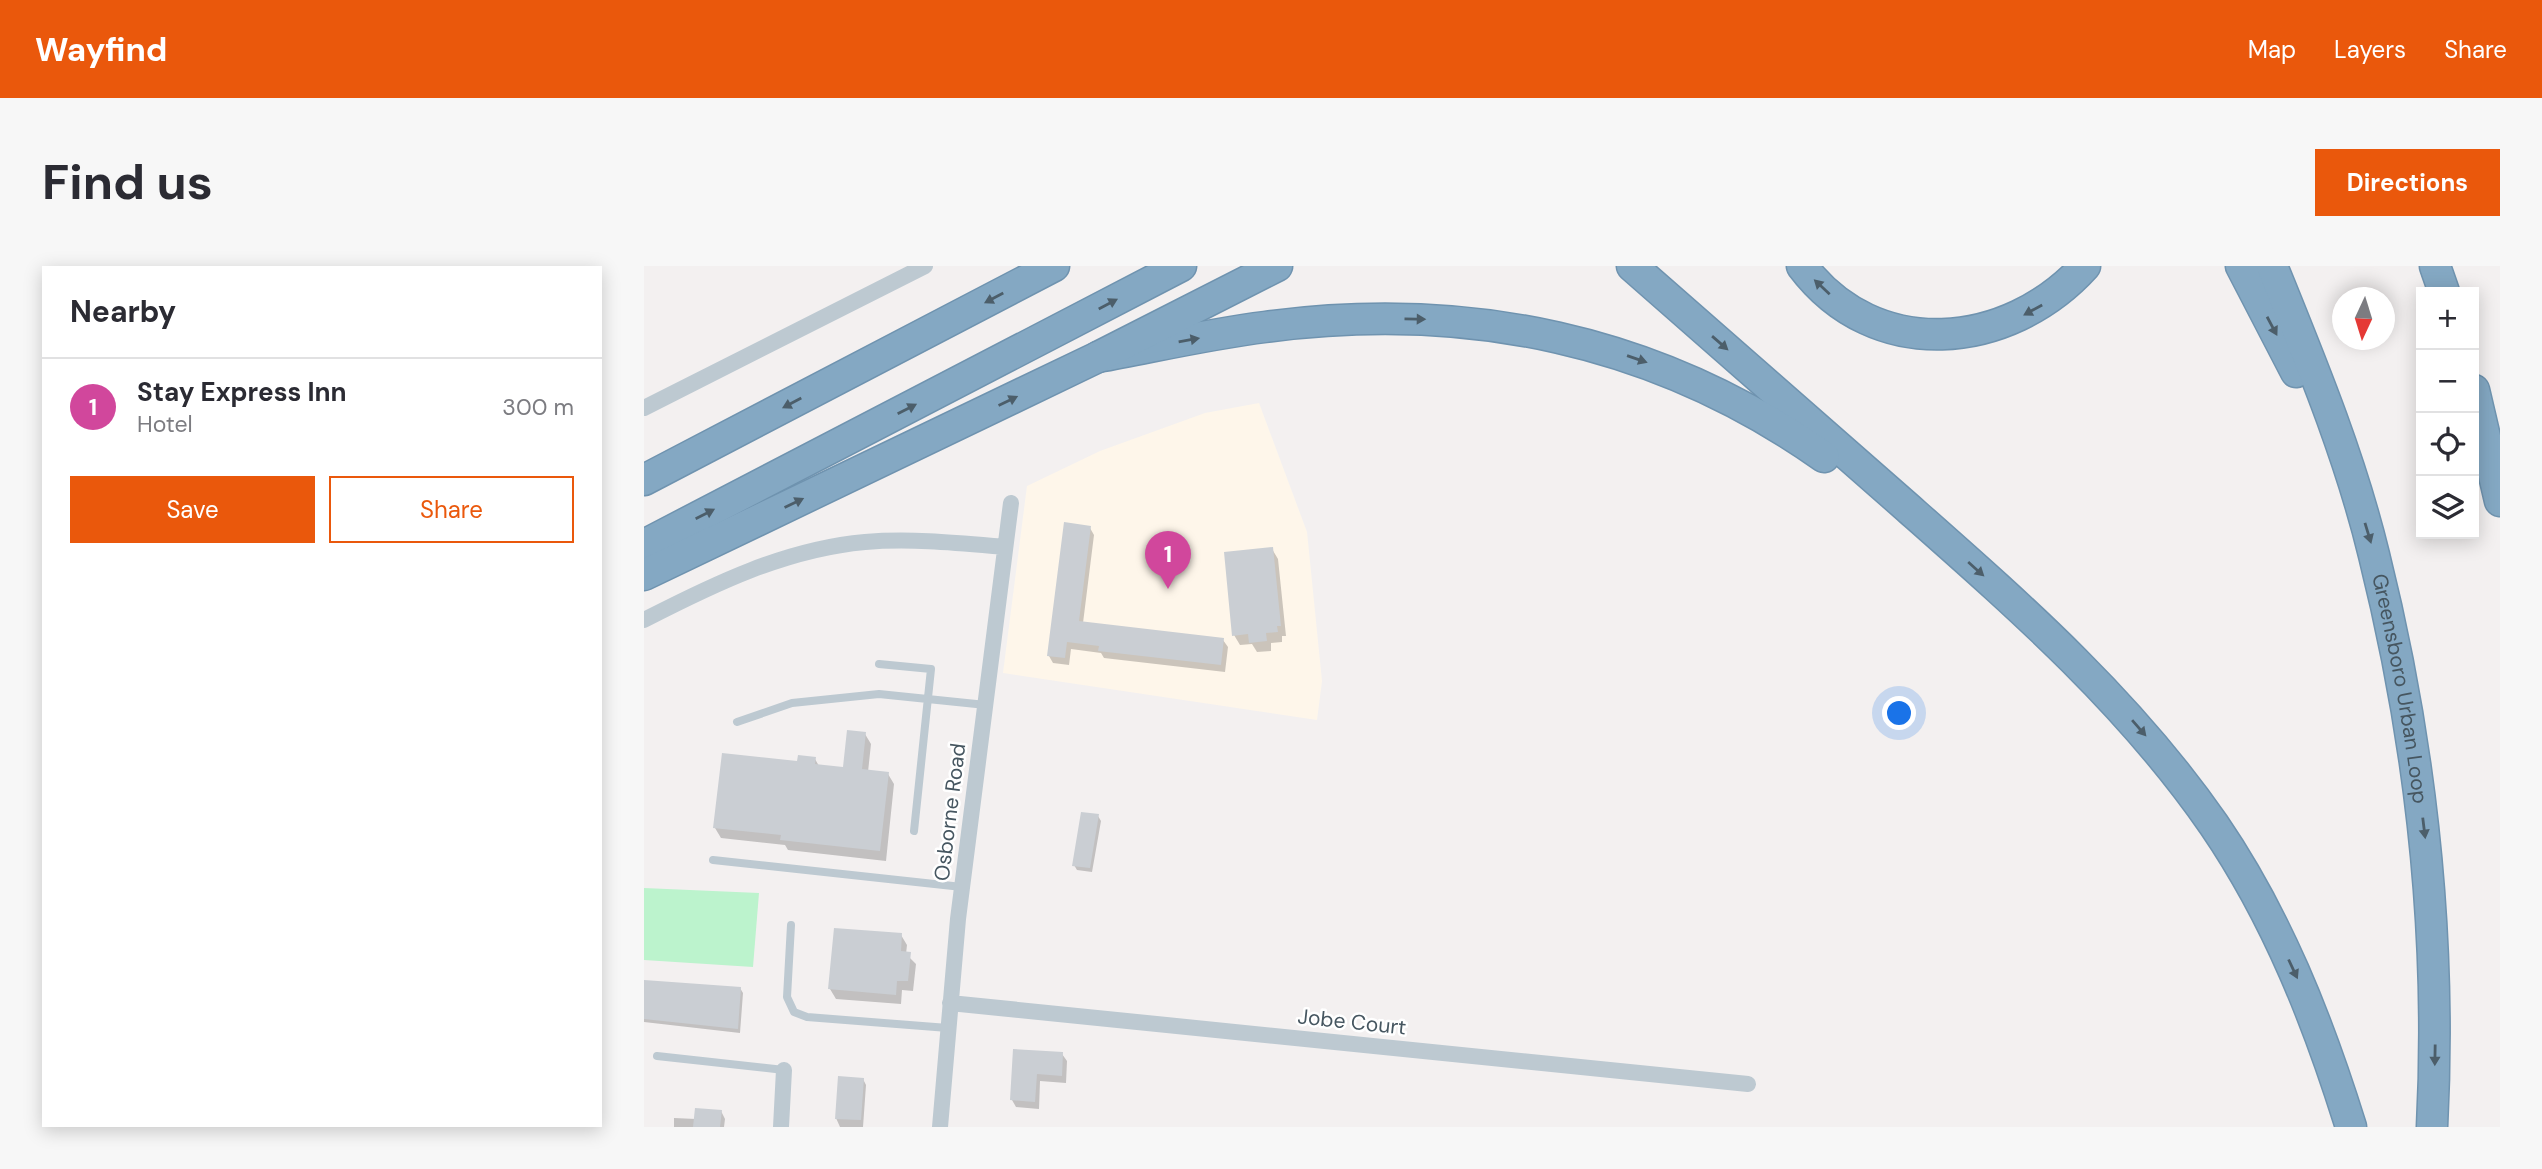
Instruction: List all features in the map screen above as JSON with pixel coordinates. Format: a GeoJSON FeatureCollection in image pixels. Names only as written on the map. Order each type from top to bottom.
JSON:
{"type":"FeatureCollection","features":[{"type":"Feature","properties":{"kind":"highway"},"geometry":{"type":"LineString","coordinates":[[644,480],[1054,266]]}},
{"type":"Feature","properties":{"kind":"highway"},"geometry":{"type":"LineString","coordinates":[[644,545],[1181,266]]}},
{"type":"Feature","properties":{"kind":"highway"},"geometry":{"type":"LineString","coordinates":[[644,575],[1098,357],[1277,266]]}},
{"type":"Feature","properties":{"kind":"highway"},"geometry":{"type":"LineString","coordinates":[[1632,266],[1925,523],[2100,684],[2179,776],[2264,907],[2300,984],[2351,1127]]}},
{"type":"Feature","properties":{"kind":"highway"},"geometry":{"type":"LineString","coordinates":[[1802,266],[1824,291],[1863,316],[1902,330],[1941,334],[1984,330],[2025,314],[2057,294],[2085,266]]}},
{"type":"Feature","properties":{"kind":"highway"},"geometry":{"type":"LineString","coordinates":[[2241,266],[2347,468]]}},
{"type":"Feature","properties":{"kind":"highway","name":"Greensboro Urban Loop"},"geometry":{"type":"LineString","coordinates":[[2272,266],[2347,468],[2374,553],[2395,645],[2414,752],[2427,849],[2434,957],[2432,1127]]}},
{"type":"Feature","properties":{"kind":"highway"},"geometry":{"type":"LineString","coordinates":[[2435,266],[2442,287]]}},
{"type":"Feature","properties":{"kind":"highway"},"geometry":{"type":"LineString","coordinates":[[1098,357],[1265,327],[1361,318],[1448,320],[1521,328],[1601,347],[1668,370],[1730,399],[1786,430],[1880,499],[1925,523]]}},
{"type":"Feature","properties":{"kind":"highway"},"geometry":{"type":"LineString","coordinates":[[2479,411],[2500,501]]}},
{"type":"Feature","properties":{"kind":"street"},"geometry":{"type":"LineString","coordinates":[[644,408],[925,266]]}},
{"type":"Feature","properties":{"kind":"street","name":"Osborne Road"},"geometry":{"type":"LineString","coordinates":[[940,1127],[962,887],[1011,503]]}},
{"type":"Feature","properties":{"kind":"street"},"geometry":{"type":"LineString","coordinates":[[644,620],[752,569],[813,551],[864,542],[905,541],[1005,547]]}},
{"type":"Feature","properties":{"kind":"street","name":"Jobe Court"},"geometry":{"type":"LineString","coordinates":[[950,1003],[1748,1084]]}},
{"type":"Feature","properties":{"kind":"street"},"geometry":{"type":"LineString","coordinates":[[781,1127],[784,1070]]}},
{"type":"Feature","properties":{"kind":"lane"},"geometry":{"type":"LineString","coordinates":[[879,664],[931,669],[914,831]]}},
{"type":"Feature","properties":{"kind":"lane"},"geometry":{"type":"LineString","coordinates":[[737,722],[792,703],[879,694],[986,705]]}},
{"type":"Feature","properties":{"kind":"lane"},"geometry":{"type":"LineString","coordinates":[[713,860],[962,887]]}},
{"type":"Feature","properties":{"kind":"lane"},"geometry":{"type":"LineString","coordinates":[[791,925],[787,997],[794,1012],[807,1017],[948,1028]]}},
{"type":"Feature","properties":{"kind":"lane"},"geometry":{"type":"LineString","coordinates":[[657,1056],[784,1070]]}},
{"type":"Feature","properties":{"kind":"shaded area"},"geometry":{"type":"Polygon","coordinates":[[[1259,403],[1307,532],[1322,681],[1317,720],[1003,673],[1027,486],[1100,451],[1205,413],[1259,403]]]}},
{"type":"Feature","properties":{"kind":"green space"},"geometry":{"type":"Polygon","coordinates":[[[644,888],[759,893],[753,967],[644,960],[644,888]]]}},
{"type":"Feature","properties":{"kind":"building"},"geometry":{"type":"Polygon","coordinates":[[[1064,522],[1091,526],[1079,621],[1224,638],[1221,665],[1098,651],[1099,646],[1067,642],[1065,658],[1047,656],[1064,522]]]}},
{"type":"Feature","properties":{"kind":"building"},"geometry":{"type":"Polygon","coordinates":[[[1273,547],[1281,626],[1277,626],[1278,632],[1266,633],[1267,641],[1249,643],[1248,634],[1232,636],[1224,552],[1273,547]]]}},
{"type":"Feature","properties":{"kind":"building"},"geometry":{"type":"Polygon","coordinates":[[[847,730],[866,732],[862,769],[889,772],[880,851],[780,840],[781,835],[713,828],[722,753],[797,761],[798,755],[816,757],[815,764],[843,767],[847,730]]]}},
{"type":"Feature","properties":{"kind":"building"},"geometry":{"type":"Polygon","coordinates":[[[1081,812],[1099,814],[1090,868],[1072,866],[1081,812]]]}},
{"type":"Feature","properties":{"kind":"building"},"geometry":{"type":"Polygon","coordinates":[[[834,928],[902,933],[901,951],[911,952],[908,981],[897,981],[896,995],[828,989],[834,928]]]}},
{"type":"Feature","properties":{"kind":"building"},"geometry":{"type":"Polygon","coordinates":[[[644,980],[741,987],[738,1029],[644,1019],[644,980]]]}},
{"type":"Feature","properties":{"kind":"building"},"geometry":{"type":"Polygon","coordinates":[[[1013,1049],[1063,1052],[1062,1076],[1037,1074],[1035,1102],[1010,1100],[1013,1049]]]}},
{"type":"Feature","properties":{"kind":"building"},"geometry":{"type":"Polygon","coordinates":[[[838,1076],[864,1078],[861,1120],[835,1119],[838,1076]]]}},
{"type":"Feature","properties":{"kind":"building"},"geometry":{"type":"Polygon","coordinates":[[[695,1108],[722,1110],[720,1127],[693,1127],[695,1108]]]}},
{"type":"Feature","properties":{"kind":"place","name":"Stay Express Inn"},"geometry":{"type":"Point","coordinates":[1168,589]}}]}
